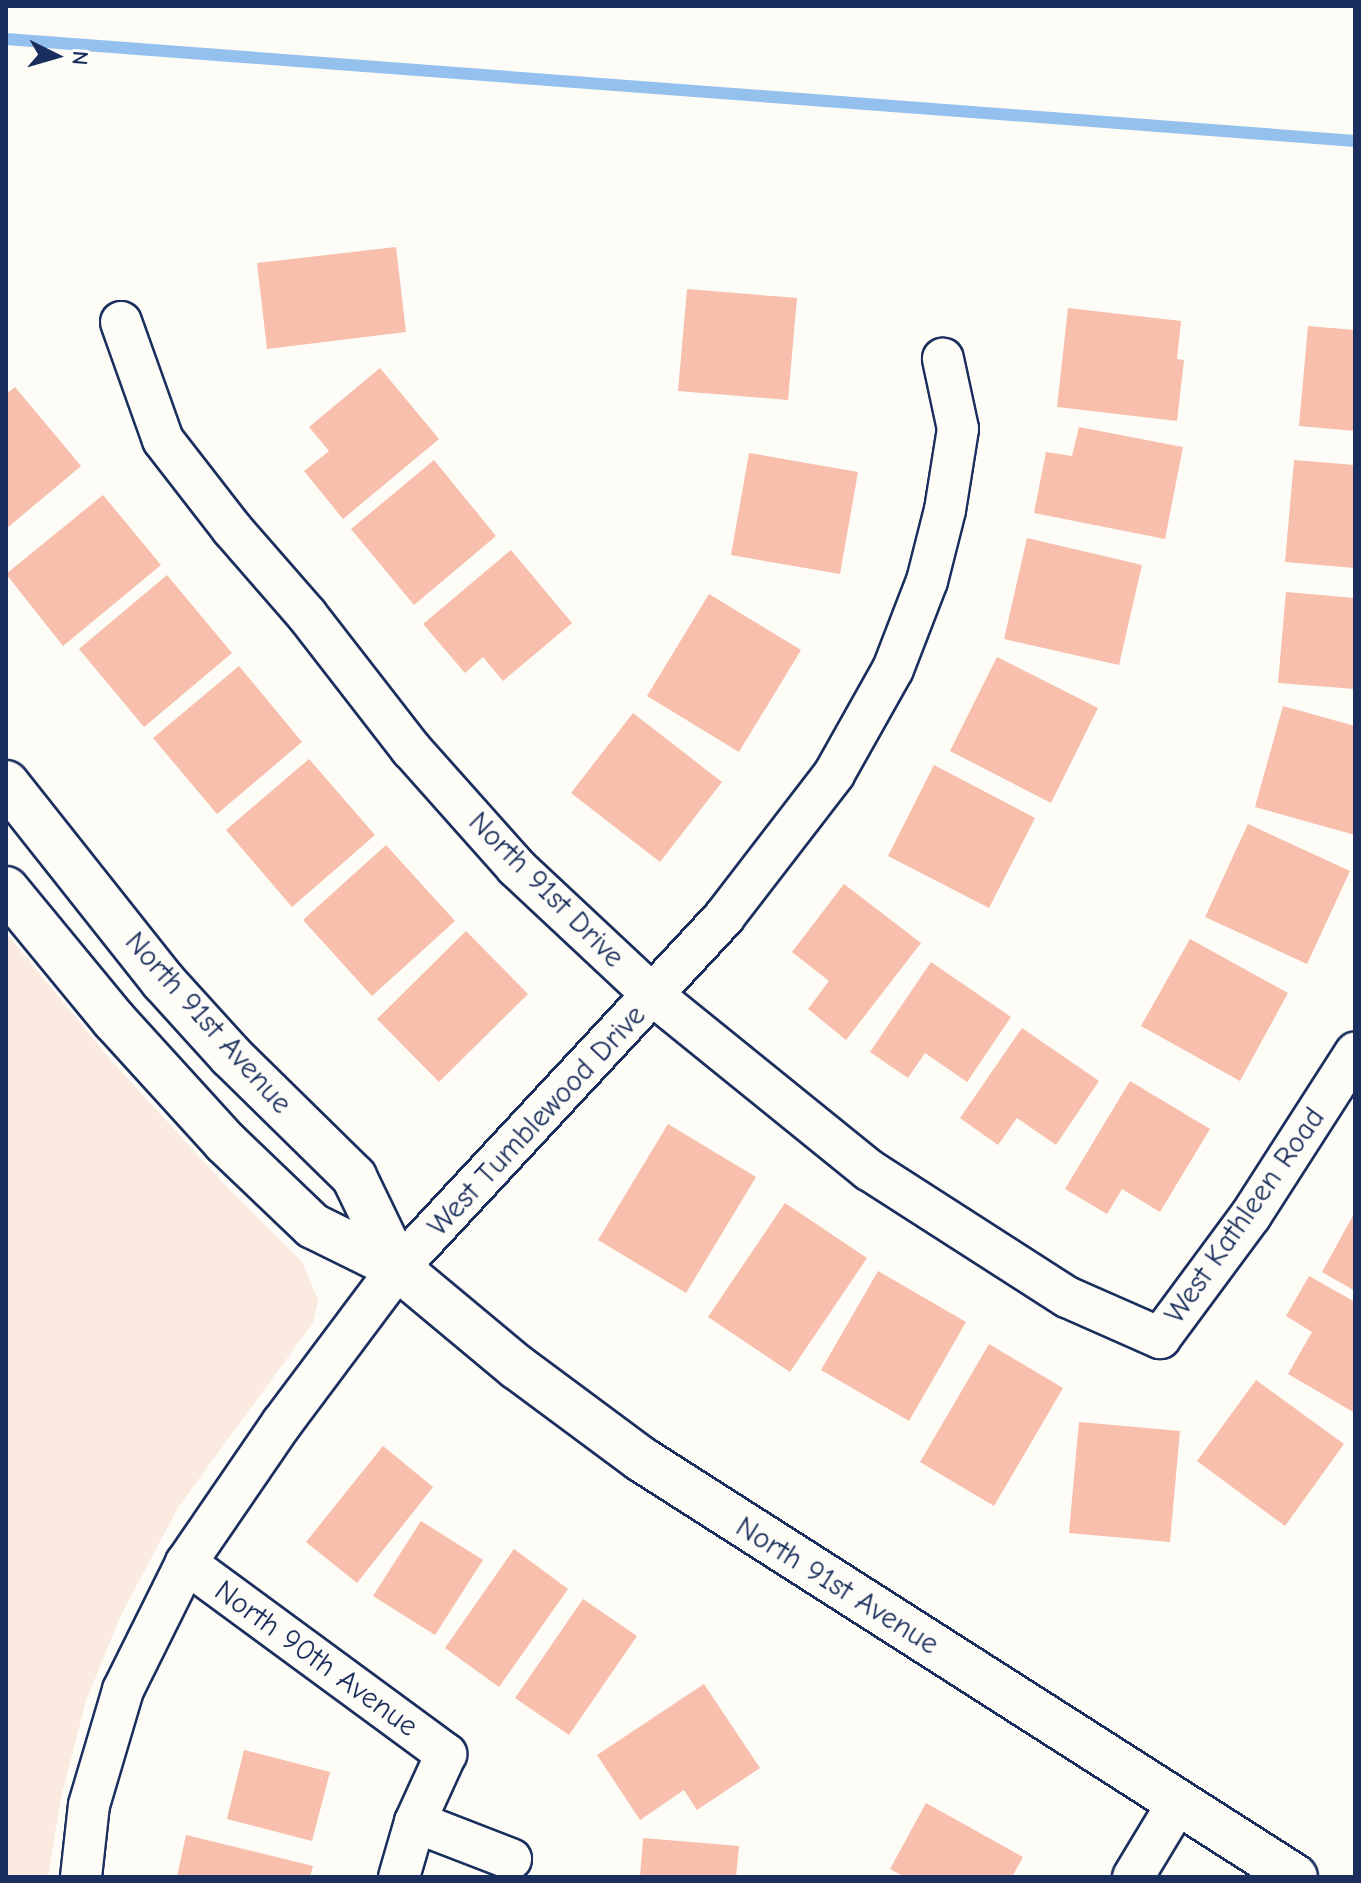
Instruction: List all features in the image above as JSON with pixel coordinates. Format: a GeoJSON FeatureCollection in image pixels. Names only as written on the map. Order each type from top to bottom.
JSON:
{"type":"FeatureCollection","features":[{"type":"Feature","properties":{"kind":"main road","name":"North 91st Avenue"},"geometry":{"type":"LineString","coordinates":[[6,783],[163,981],[231,1056],[354,1177],[398,1268]]}},
{"type":"Feature","properties":{"kind":"main road","name":"North 91st Avenue"},"geometry":{"type":"LineString","coordinates":[[6,889],[114,1020],[225,1142],[313,1226],[398,1268],[517,1367],[641,1459],[1295,1877]]}},
{"type":"Feature","properties":{"kind":"street","name":"North 91st Drive"},"geometry":{"type":"LineString","coordinates":[[121,322],[163,440],[223,518],[307,615],[411,749],[516,867],[654,996],[869,1170],[1067,1297],[1160,1338]]}},
{"type":"Feature","properties":{"kind":"street","name":"West Tumblewood Drive"},"geometry":{"type":"LineString","coordinates":[[81,1877],[89,1805],[123,1690],[186,1563],[282,1423],[398,1268],[654,996],[724,917],[834,774],[893,669],[927,581],[945,510],[958,429],[943,359]]}},
{"type":"Feature","properties":{"kind":"street","name":"West Kathleen Road"},"geometry":{"type":"LineString","coordinates":[[1160,1338],[1251,1215],[1355,1053]]}},
{"type":"Feature","properties":{"kind":"street","name":"North 90th Avenue"},"geometry":{"type":"LineString","coordinates":[[186,1563],[446,1754],[415,1822]]}},
{"type":"Feature","properties":{"kind":"street"},"geometry":{"type":"LineString","coordinates":[[1133,1877],[1177,1804]]}},
{"type":"Feature","properties":{"kind":"street"},"geometry":{"type":"LineString","coordinates":[[399,1877],[415,1822],[511,1859]]}},
{"type":"Feature","properties":{"kind":"shaded area"},"geometry":{"type":"Polygon","coordinates":[[[6,933],[110,1059],[227,1187],[303,1263],[318,1301],[313,1323],[179,1506],[121,1615],[86,1701],[61,1797],[48,1877],[6,1877],[6,933]]]}},
{"type":"Feature","properties":{"kind":"building"},"geometry":{"type":"Polygon","coordinates":[[[396,247],[406,332],[267,349],[257,263],[396,247]]]}},
{"type":"Feature","properties":{"kind":"building"},"geometry":{"type":"Polygon","coordinates":[[[687,289],[797,298],[788,400],[678,391],[687,289]]]}},
{"type":"Feature","properties":{"kind":"building"},"geometry":{"type":"Polygon","coordinates":[[[1068,308],[1181,321],[1177,359],[1184,360],[1177,421],[1057,407],[1068,308]]]}},
{"type":"Feature","properties":{"kind":"building"},"geometry":{"type":"Polygon","coordinates":[[[1308,326],[1355,330],[1355,431],[1299,426],[1308,326]]]}},
{"type":"Feature","properties":{"kind":"building"},"geometry":{"type":"Polygon","coordinates":[[[380,368],[439,439],[343,519],[304,471],[329,451],[309,427],[380,368]]]}},
{"type":"Feature","properties":{"kind":"building"},"geometry":{"type":"Polygon","coordinates":[[[15,387],[81,466],[6,529],[6,394],[15,387]]]}},
{"type":"Feature","properties":{"kind":"building"},"geometry":{"type":"Polygon","coordinates":[[[1079,427],[1183,447],[1165,539],[1034,513],[1046,452],[1072,456],[1079,427]]]}},
{"type":"Feature","properties":{"kind":"building"},"geometry":{"type":"Polygon","coordinates":[[[749,453],[858,472],[840,574],[731,555],[749,453]]]}},
{"type":"Feature","properties":{"kind":"building"},"geometry":{"type":"Polygon","coordinates":[[[434,460],[496,536],[414,605],[351,529],[434,460]]]}},
{"type":"Feature","properties":{"kind":"building"},"geometry":{"type":"Polygon","coordinates":[[[1294,460],[1355,465],[1355,568],[1285,562],[1294,460]]]}},
{"type":"Feature","properties":{"kind":"building"},"geometry":{"type":"Polygon","coordinates":[[[103,495],[161,565],[63,646],[6,574],[103,495]]]}},
{"type":"Feature","properties":{"kind":"building"},"geometry":{"type":"Polygon","coordinates":[[[1027,538],[1142,565],[1119,665],[1004,639],[1027,538]]]}},
{"type":"Feature","properties":{"kind":"building"},"geometry":{"type":"Polygon","coordinates":[[[511,550],[572,623],[503,681],[483,657],[465,673],[423,624],[511,550]]]}},
{"type":"Feature","properties":{"kind":"building"},"geometry":{"type":"Polygon","coordinates":[[[167,575],[232,653],[144,727],[79,649],[167,575]]]}},
{"type":"Feature","properties":{"kind":"building"},"geometry":{"type":"Polygon","coordinates":[[[1286,592],[1355,598],[1355,689],[1278,683],[1286,592]]]}},
{"type":"Feature","properties":{"kind":"building"},"geometry":{"type":"Polygon","coordinates":[[[709,594],[801,650],[739,752],[647,696],[709,594]]]}},
{"type":"Feature","properties":{"kind":"building"},"geometry":{"type":"Polygon","coordinates":[[[997,657],[1098,708],[1051,803],[950,751],[997,657]]]}},
{"type":"Feature","properties":{"kind":"building"},"geometry":{"type":"Polygon","coordinates":[[[239,666],[302,742],[217,814],[153,738],[239,666]]]}},
{"type":"Feature","properties":{"kind":"building"},"geometry":{"type":"Polygon","coordinates":[[[1283,706],[1355,726],[1355,835],[1255,807],[1283,706]]]}},
{"type":"Feature","properties":{"kind":"building"},"geometry":{"type":"Polygon","coordinates":[[[633,713],[722,782],[660,862],[571,793],[633,713]]]}},
{"type":"Feature","properties":{"kind":"building"},"geometry":{"type":"Polygon","coordinates":[[[309,759],[375,835],[292,907],[226,830],[309,759]]]}},
{"type":"Feature","properties":{"kind":"building"},"geometry":{"type":"Polygon","coordinates":[[[934,765],[1035,818],[989,908],[888,856],[934,765]]]}},
{"type":"Feature","properties":{"kind":"building"},"geometry":{"type":"Polygon","coordinates":[[[1248,824],[1350,871],[1307,964],[1205,917],[1248,824]]]}},
{"type":"Feature","properties":{"kind":"building"},"geometry":{"type":"Polygon","coordinates":[[[386,845],[455,921],[372,996],[303,920],[386,845]]]}},
{"type":"Feature","properties":{"kind":"building"},"geometry":{"type":"Polygon","coordinates":[[[844,884],[921,943],[846,1040],[808,1009],[829,981],[792,952],[844,884]]]}},
{"type":"Feature","properties":{"kind":"building"},"geometry":{"type":"Polygon","coordinates":[[[466,931],[528,994],[439,1082],[377,1019],[466,931]]]}},
{"type":"Feature","properties":{"kind":"building"},"geometry":{"type":"Polygon","coordinates":[[[1190,939],[1288,993],[1240,1081],[1141,1026],[1190,939]]]}},
{"type":"Feature","properties":{"kind":"building"},"geometry":{"type":"Polygon","coordinates":[[[931,962],[1011,1017],[967,1082],[925,1053],[908,1078],[870,1052],[931,962]]]}},
{"type":"Feature","properties":{"kind":"building"},"geometry":{"type":"Polygon","coordinates":[[[1022,1028],[1099,1081],[1056,1145],[1017,1118],[998,1145],[960,1118],[1022,1028]]]}},
{"type":"Feature","properties":{"kind":"building"},"geometry":{"type":"Polygon","coordinates":[[[1130,1081],[1210,1129],[1160,1212],[1122,1189],[1107,1214],[1065,1189],[1130,1081]]]}},
{"type":"Feature","properties":{"kind":"building"},"geometry":{"type":"Polygon","coordinates":[[[668,1124],[756,1177],[686,1293],[598,1240],[668,1124]]]}},
{"type":"Feature","properties":{"kind":"building"},"geometry":{"type":"Polygon","coordinates":[[[785,1203],[867,1258],[790,1372],[708,1317],[785,1203]]]}},
{"type":"Feature","properties":{"kind":"building"},"geometry":{"type":"Polygon","coordinates":[[[1355,1212],[1355,1291],[1322,1272],[1355,1212]]]}},
{"type":"Feature","properties":{"kind":"building"},"geometry":{"type":"Polygon","coordinates":[[[878,1271],[966,1322],[909,1421],[821,1370],[878,1271]]]}},
{"type":"Feature","properties":{"kind":"building"},"geometry":{"type":"Polygon","coordinates":[[[1309,1276],[1355,1302],[1355,1413],[1288,1374],[1312,1332],[1286,1316],[1309,1276]]]}},
{"type":"Feature","properties":{"kind":"building"},"geometry":{"type":"Polygon","coordinates":[[[989,1344],[1063,1388],[994,1506],[920,1462],[989,1344]]]}},
{"type":"Feature","properties":{"kind":"building"},"geometry":{"type":"Polygon","coordinates":[[[1256,1380],[1344,1444],[1285,1526],[1197,1461],[1256,1380]]]}},
{"type":"Feature","properties":{"kind":"building"},"geometry":{"type":"Polygon","coordinates":[[[1079,1422],[1180,1431],[1170,1542],[1069,1533],[1079,1422]]]}},
{"type":"Feature","properties":{"kind":"building"},"geometry":{"type":"Polygon","coordinates":[[[383,1446],[433,1487],[357,1583],[306,1542],[383,1446]]]}},
{"type":"Feature","properties":{"kind":"building"},"geometry":{"type":"Polygon","coordinates":[[[421,1521],[483,1560],[435,1635],[373,1596],[421,1521]]]}},
{"type":"Feature","properties":{"kind":"building"},"geometry":{"type":"Polygon","coordinates":[[[514,1549],[568,1589],[499,1687],[445,1648],[514,1549]]]}},
{"type":"Feature","properties":{"kind":"building"},"geometry":{"type":"Polygon","coordinates":[[[583,1599],[637,1636],[569,1735],[515,1698],[583,1599]]]}},
{"type":"Feature","properties":{"kind":"building"},"geometry":{"type":"Polygon","coordinates":[[[704,1684],[760,1768],[697,1810],[684,1790],[640,1820],[597,1755],[704,1684]]]}},
{"type":"Feature","properties":{"kind":"building"},"geometry":{"type":"Polygon","coordinates":[[[244,1750],[330,1772],[312,1841],[227,1819],[244,1750]]]}},
{"type":"Feature","properties":{"kind":"building"},"geometry":{"type":"Polygon","coordinates":[[[926,1803],[1023,1857],[1012,1877],[905,1877],[890,1869],[926,1803]]]}},
{"type":"Feature","properties":{"kind":"building"},"geometry":{"type":"Polygon","coordinates":[[[186,1835],[313,1866],[310,1877],[177,1877],[186,1835]]]}},
{"type":"Feature","properties":{"kind":"building"},"geometry":{"type":"Polygon","coordinates":[[[643,1838],[739,1846],[736,1877],[640,1877],[643,1838]]]}},
{"type":"Feature","properties":{"kind":"waterway"},"geometry":{"type":"LineString","coordinates":[[6,39],[1355,141]]}}]}
